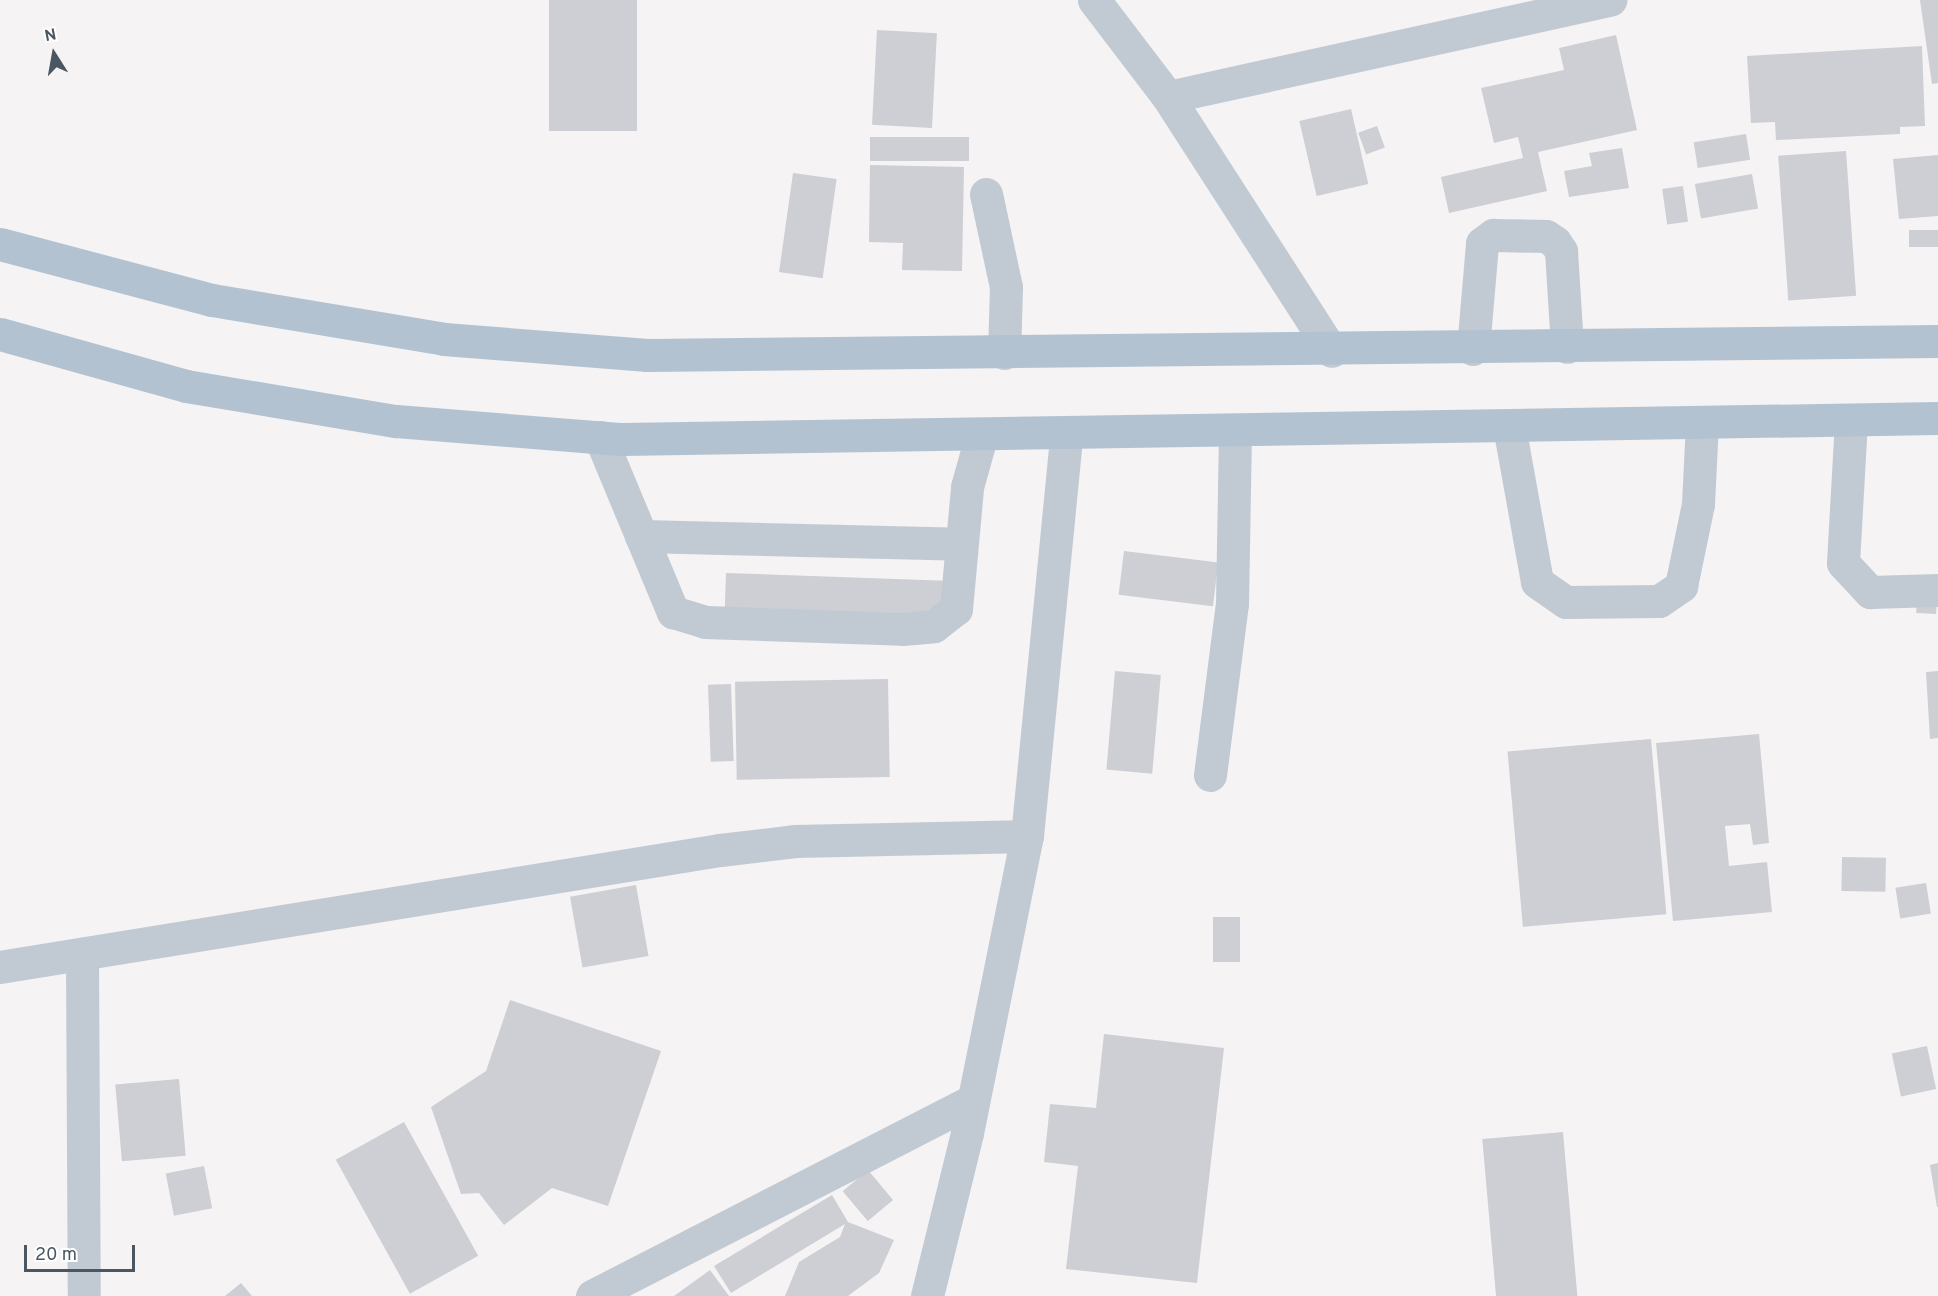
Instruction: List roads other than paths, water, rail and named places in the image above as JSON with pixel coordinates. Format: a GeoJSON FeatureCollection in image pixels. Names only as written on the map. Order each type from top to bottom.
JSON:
{"type":"FeatureCollection","features":[{"type":"Feature","properties":{"kind":"main road"},"geometry":{"type":"LineString","coordinates":[[0,244],[212,300],[444,339],[647,355],[1332,351],[1938,341]]}},
{"type":"Feature","properties":{"kind":"main road"},"geometry":{"type":"LineString","coordinates":[[0,334],[186,386],[396,421],[600,437],[981,437],[1938,418]]}},
{"type":"Feature","properties":{"kind":"street"},"geometry":{"type":"LineString","coordinates":[[1094,0],[1168,97],[1332,351]]}},
{"type":"Feature","properties":{"kind":"street"},"geometry":{"type":"LineString","coordinates":[[1168,97],[1611,0]]}},
{"type":"Feature","properties":{"kind":"street"},"geometry":{"type":"LineString","coordinates":[[986,194],[1006,287],[1004,353]]}},
{"type":"Feature","properties":{"kind":"street"},"geometry":{"type":"LineString","coordinates":[[1473,349],[1482,243],[1493,235],[1546,236],[1555,242],[1561,251],[1567,347]]}},
{"type":"Feature","properties":{"kind":"street"},"geometry":{"type":"LineString","coordinates":[[1851,420],[1844,563],[1870,592],[1938,590]]}},
{"type":"Feature","properties":{"kind":"street"},"geometry":{"type":"LineString","coordinates":[[1509,426],[1537,582],[1566,602],[1659,601],[1681,586],[1698,504],[1702,422]]}},
{"type":"Feature","properties":{"kind":"street"},"geometry":{"type":"LineString","coordinates":[[1210,775],[1232,604],[1235,431]]}},
{"type":"Feature","properties":{"kind":"street"},"geometry":{"type":"LineString","coordinates":[[927,1296],[973,1100],[1027,836],[1066,435]]}},
{"type":"Feature","properties":{"kind":"street"},"geometry":{"type":"LineString","coordinates":[[600,437],[673,612],[705,622],[891,628],[934,626],[956,609],[960,544],[967,487],[981,437]]}},
{"type":"Feature","properties":{"kind":"street"},"geometry":{"type":"LineString","coordinates":[[641,536],[960,544]]}},
{"type":"Feature","properties":{"kind":"street"},"geometry":{"type":"LineString","coordinates":[[0,967],[82,957],[720,850],[795,841],[1027,836]]}},
{"type":"Feature","properties":{"kind":"street"},"geometry":{"type":"LineString","coordinates":[[82,957],[84,1296]]}},
{"type":"Feature","properties":{"kind":"street"},"geometry":{"type":"LineString","coordinates":[[592,1296],[973,1100]]}}]}
